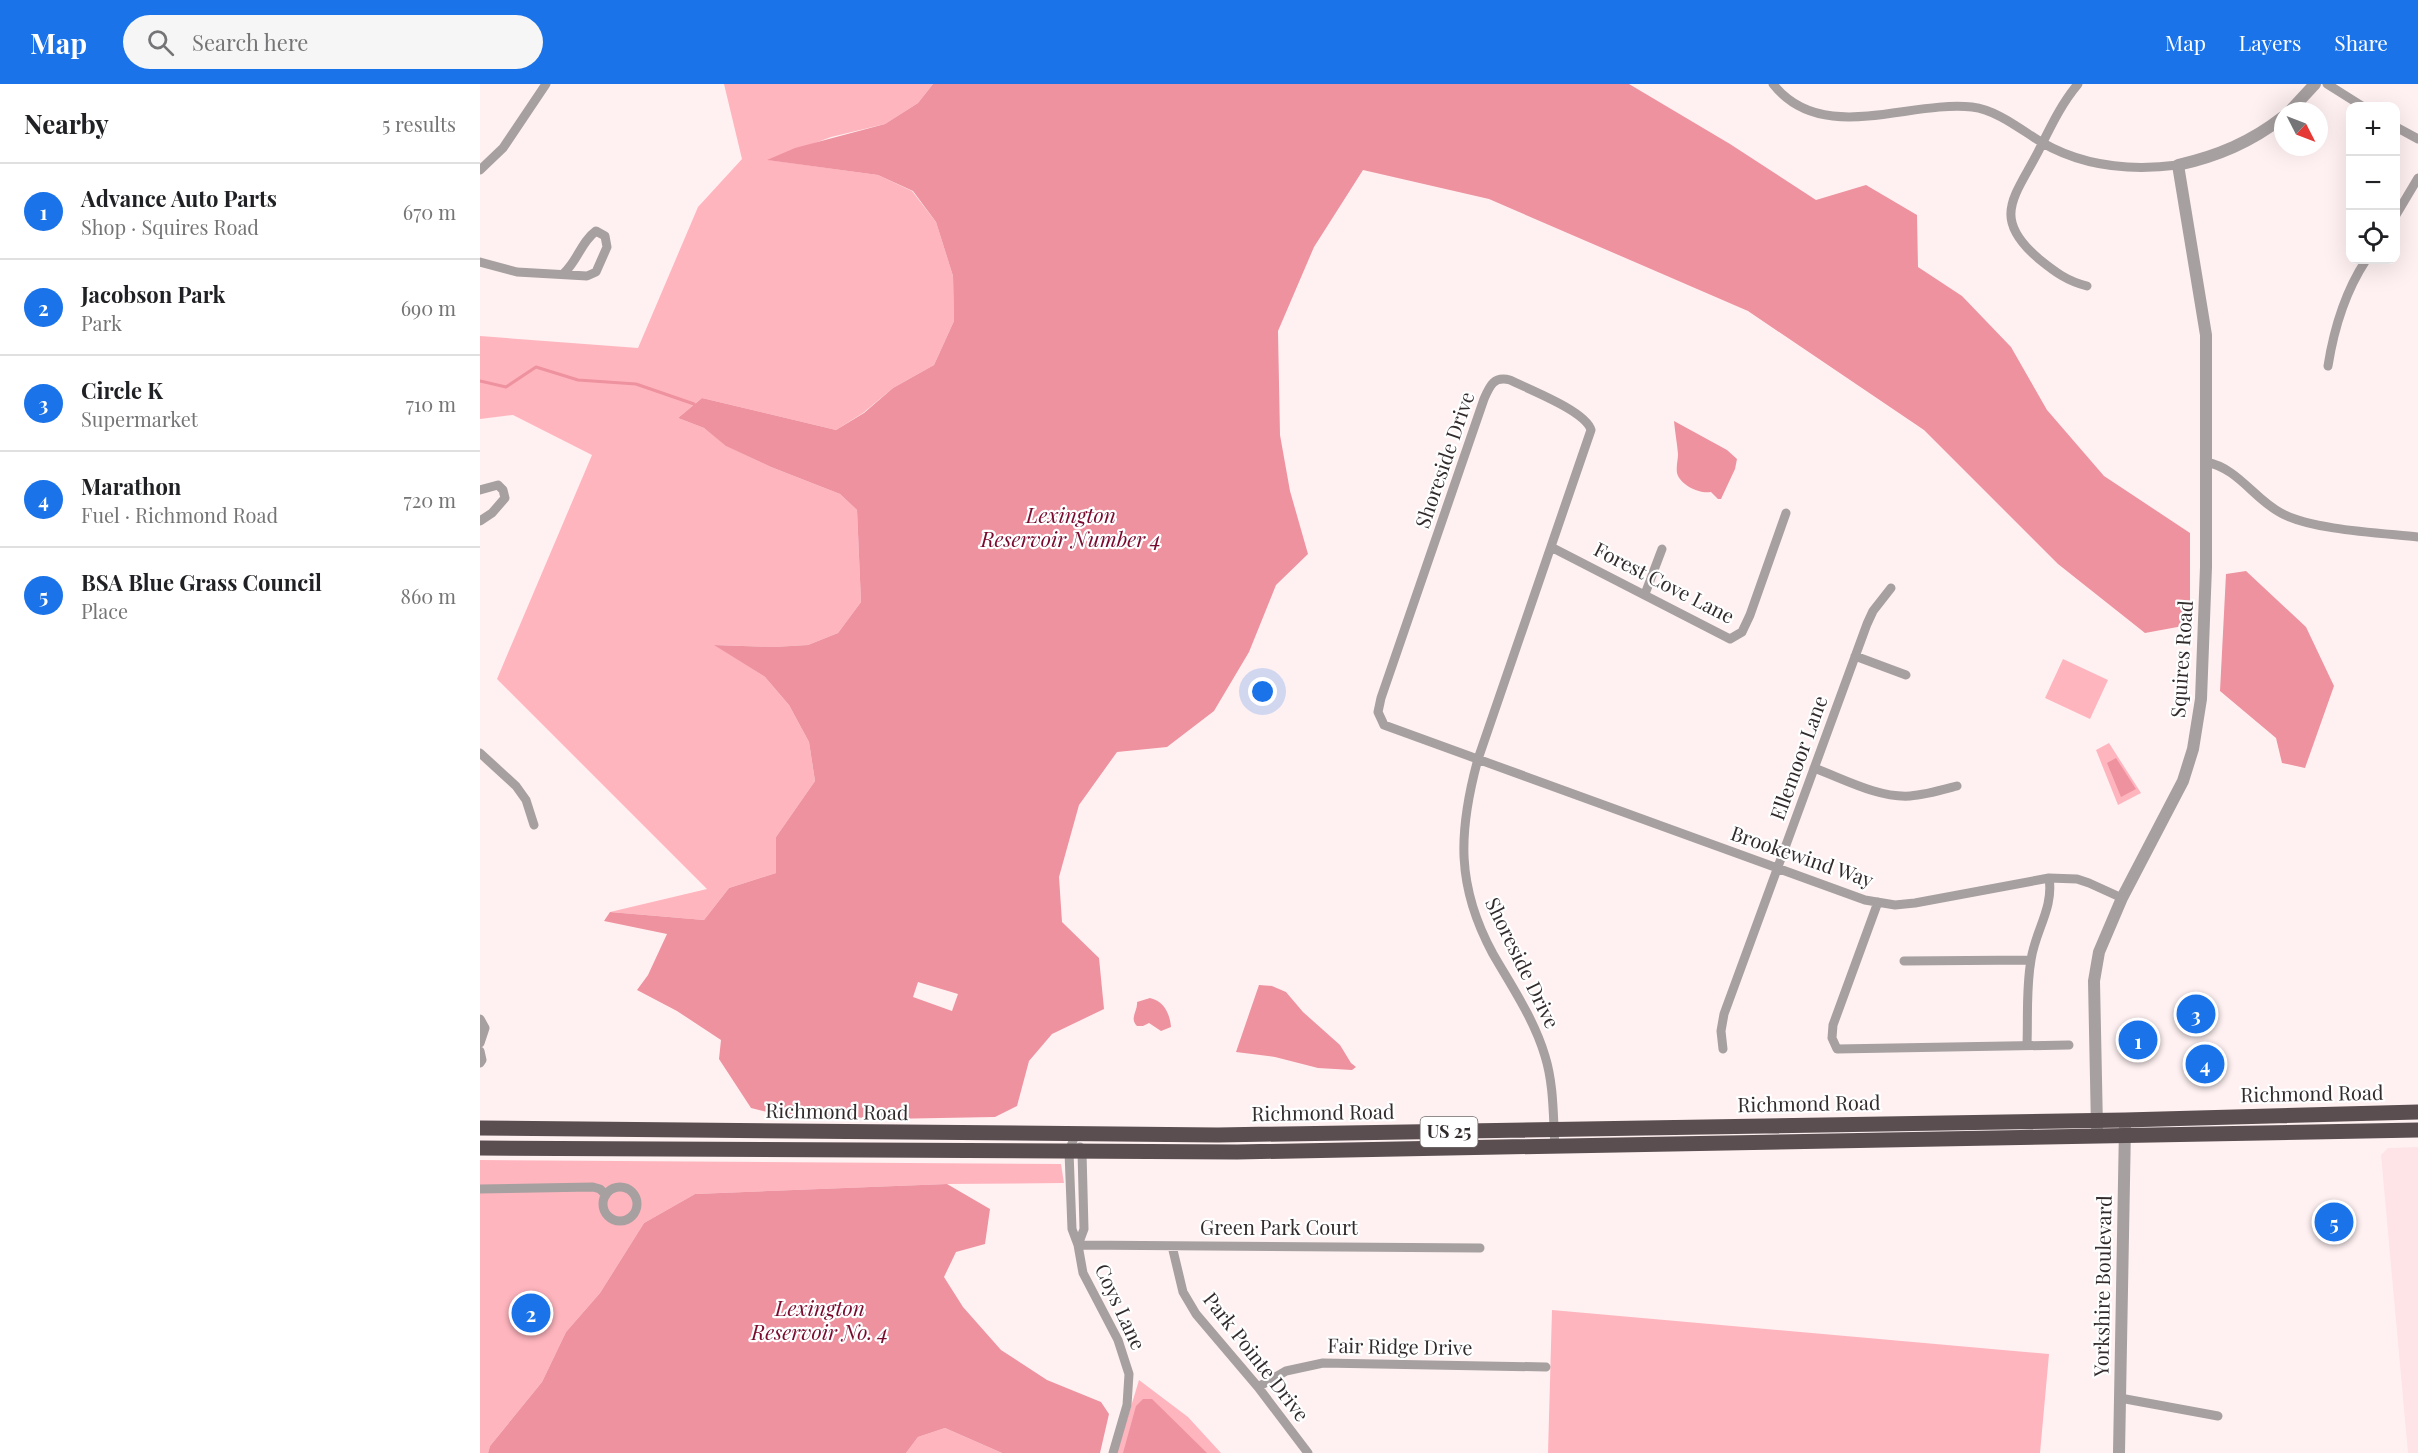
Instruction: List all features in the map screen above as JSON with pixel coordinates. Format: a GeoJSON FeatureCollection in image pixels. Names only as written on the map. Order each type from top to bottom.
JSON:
{"type":"FeatureCollection","features":[{"type":"Feature","properties":{"kind":"highway","name":"Richmond Road"},"geometry":{"type":"LineString","coordinates":[[480,1148],[1238,1152],[1555,1147],[2125,1127],[2418,1112]]}},
{"type":"Feature","properties":{"kind":"highway","name":"Richmond Road"},"geometry":{"type":"LineString","coordinates":[[2125,1127],[2418,1130]]}},
{"type":"Feature","properties":{"kind":"highway","name":"Richmond Road"},"geometry":{"type":"LineString","coordinates":[[480,1128],[1075,1135],[2097,1128]]}},
{"type":"Feature","properties":{"kind":"street"},"geometry":{"type":"LineString","coordinates":[[480,170],[503,148],[546,84]]}},
{"type":"Feature","properties":{"kind":"street"},"geometry":{"type":"LineString","coordinates":[[1773,84],[1789,99],[1811,111],[1834,116],[1855,117],[1943,106],[1975,107],[1999,116],[2043,143],[2077,158],[2103,164],[2143,168],[2178,165],[2209,157],[2236,147],[2274,123]]}},
{"type":"Feature","properties":{"kind":"street"},"geometry":{"type":"LineString","coordinates":[[2078,84],[2055,118],[2012,206],[2013,232],[2023,245],[2061,277],[2086,286]]}},
{"type":"Feature","properties":{"kind":"street"},"geometry":{"type":"LineString","coordinates":[[2298,102],[2315,84]]}},
{"type":"Feature","properties":{"kind":"street"},"geometry":{"type":"LineString","coordinates":[[2327,84],[2356,102]]}},
{"type":"Feature","properties":{"kind":"street"},"geometry":{"type":"LineString","coordinates":[[2400,129],[2418,139]]}},
{"type":"Feature","properties":{"kind":"street","name":"Squires Road"},"geometry":{"type":"LineString","coordinates":[[2097,1128],[2094,1046],[2096,966],[2105,934],[2183,781],[2197,728],[2205,640],[2206,335],[2178,165]]}},
{"type":"Feature","properties":{"kind":"street"},"geometry":{"type":"LineString","coordinates":[[2398,210],[2418,178]]}},
{"type":"Feature","properties":{"kind":"street"},"geometry":{"type":"LineString","coordinates":[[480,262],[517,272],[587,276],[596,272],[607,247],[605,236],[596,231],[586,239],[576,260],[564,273]]}},
{"type":"Feature","properties":{"kind":"street"},"geometry":{"type":"LineString","coordinates":[[2328,366],[2332,341],[2344,302],[2364,264]]}},
{"type":"Feature","properties":{"kind":"street","name":"Shoreside Drive"},"geometry":{"type":"LineString","coordinates":[[1478,759],[1384,725],[1378,712],[1484,399],[1490,386],[1500,378],[1510,380],[1576,413],[1590,426],[1591,434],[1478,759],[1464,820],[1466,883],[1485,939],[1532,1022],[1545,1056],[1552,1089],[1555,1147]]}},
{"type":"Feature","properties":{"kind":"street"},"geometry":{"type":"LineString","coordinates":[[2206,462],[2217,464],[2229,471],[2270,507],[2292,519],[2313,524],[2418,537]]}},
{"type":"Feature","properties":{"kind":"street"},"geometry":{"type":"LineString","coordinates":[[480,490],[498,485],[503,490],[505,498],[496,509],[480,521]]}},
{"type":"Feature","properties":{"kind":"street","name":"Forest Cove Lane"},"geometry":{"type":"LineString","coordinates":[[1551,548],[1730,639],[1742,632],[1750,615],[1786,513]]}},
{"type":"Feature","properties":{"kind":"street"},"geometry":{"type":"LineString","coordinates":[[1645,594],[1662,549]]}},
{"type":"Feature","properties":{"kind":"street","name":"Ellemoor Lane"},"geometry":{"type":"LineString","coordinates":[[1723,1049],[1721,1031],[1724,1014],[1777,868],[1873,611],[1891,588]]}},
{"type":"Feature","properties":{"kind":"street"},"geometry":{"type":"LineString","coordinates":[[1855,656],[1906,675]]}},
{"type":"Feature","properties":{"kind":"street"},"geometry":{"type":"LineString","coordinates":[[480,753],[516,786],[526,800],[534,825]]}},
{"type":"Feature","properties":{"kind":"street","name":"Brookewind Way"},"geometry":{"type":"LineString","coordinates":[[1478,759],[1846,894],[1878,902],[1895,905],[1915,903],[2049,878],[2077,879],[2122,898]]}},
{"type":"Feature","properties":{"kind":"street"},"geometry":{"type":"LineString","coordinates":[[1814,768],[1868,788],[1899,796],[1918,795],[1957,786]]}},
{"type":"Feature","properties":{"kind":"street"},"geometry":{"type":"LineString","coordinates":[[2027,1045],[2031,960],[2049,905],[2051,889],[2049,878]]}},
{"type":"Feature","properties":{"kind":"street"},"geometry":{"type":"LineString","coordinates":[[1878,902],[1833,1025],[1832,1038],[1837,1049],[2070,1045]]}},
{"type":"Feature","properties":{"kind":"street"},"geometry":{"type":"LineString","coordinates":[[1904,961],[2031,960]]}},
{"type":"Feature","properties":{"kind":"street"},"geometry":{"type":"LineString","coordinates":[[480,1019],[485,1028],[480,1043]]}},
{"type":"Feature","properties":{"kind":"street"},"geometry":{"type":"LineString","coordinates":[[480,1050],[480,1064]]}},
{"type":"Feature","properties":{"kind":"street","name":"Yorkshire Boulevard"},"geometry":{"type":"LineString","coordinates":[[2119,1453],[2125,1127]]}},
{"type":"Feature","properties":{"kind":"street","name":"Coys Lane"},"geometry":{"type":"LineString","coordinates":[[1075,1135],[1071,1229],[1078,1245],[1083,1273],[1118,1340],[1129,1374],[1127,1405],[1113,1453]]}},
{"type":"Feature","properties":{"kind":"street"},"geometry":{"type":"LineString","coordinates":[[480,1189],[593,1187],[600,1189],[606,1195]]}},
{"type":"Feature","properties":{"kind":"street","name":"Green Park Court"},"geometry":{"type":"LineString","coordinates":[[1078,1245],[1480,1248]]}},
{"type":"Feature","properties":{"kind":"street","name":"Park Pointe Drive"},"geometry":{"type":"LineString","coordinates":[[1172,1246],[1179,1277],[1196,1314],[1258,1388],[1308,1453]]}},
{"type":"Feature","properties":{"kind":"street","name":"Fair Ridge Drive"},"geometry":{"type":"LineString","coordinates":[[1258,1388],[1286,1371],[1323,1363],[1546,1367]]}},
{"type":"Feature","properties":{"kind":"street"},"geometry":{"type":"LineString","coordinates":[[2120,1398],[2218,1416]]}},
{"type":"Feature","properties":{"kind":"shaded area"},"geometry":{"type":"Polygon","coordinates":[[[724,84],[933,84],[918,103],[885,124],[831,137],[769,160],[878,175],[912,191],[936,222],[953,276],[954,321],[934,365],[893,388],[863,413],[836,430],[702,398],[678,418],[704,428],[727,446],[771,467],[840,494],[857,510],[861,602],[838,633],[808,645],[774,647],[715,645],[765,677],[789,705],[809,742],[815,781],[776,837],[776,873],[729,888],[704,920],[610,912],[707,889],[497,679],[592,455],[513,415],[480,419],[480,336],[638,348],[698,207],[742,159],[724,84]]]}},
{"type":"Feature","properties":{"kind":"shaded area"},"geometry":{"type":"Polygon","coordinates":[[[2063,659],[2108,680],[2090,719],[2045,698],[2063,659]]]}},
{"type":"Feature","properties":{"kind":"shaded area"},"geometry":{"type":"Polygon","coordinates":[[[2109,743],[2141,793],[2118,805],[2096,750],[2109,743]]]}},
{"type":"Feature","properties":{"kind":"shaded area"},"geometry":{"type":"Polygon","coordinates":[[[2418,1147],[2418,1453],[2408,1453],[2381,1155],[2388,1148],[2418,1147]]]}},
{"type":"Feature","properties":{"kind":"shaded area"},"geometry":{"type":"Polygon","coordinates":[[[480,1160],[1061,1164],[1064,1183],[947,1184],[695,1194],[644,1223],[600,1293],[566,1332],[542,1382],[490,1446],[488,1453],[480,1453],[480,1160]]]}},
{"type":"Feature","properties":{"kind":"shaded area"},"geometry":{"type":"Polygon","coordinates":[[[1552,1310],[2049,1354],[2040,1453],[1548,1453],[1552,1310]]]}},
{"type":"Feature","properties":{"kind":"shaded area"},"geometry":{"type":"Polygon","coordinates":[[[1139,1380],[1188,1417],[1221,1453],[1117,1453],[1139,1380]]]}},
{"type":"Feature","properties":{"kind":"shaded area"},"geometry":{"type":"Polygon","coordinates":[[[945,1428],[1002,1453],[906,1453],[918,1437],[945,1428]]]}},
{"type":"Feature","properties":{"kind":"water","name":"Lexington Reservoir Number 4"},"geometry":{"type":"Polygon","coordinates":[[[933,84],[1629,84],[1730,144],[1816,200],[1866,185],[1917,215],[1918,267],[1962,296],[2011,347],[2047,410],[2104,476],[2190,533],[2190,618],[2183,626],[2145,633],[2058,564],[1924,430],[1748,311],[1489,199],[1363,170],[1314,247],[1278,331],[1280,435],[1290,491],[1308,554],[1276,585],[1249,652],[1214,711],[1167,747],[1117,752],[1079,805],[1059,877],[1062,922],[1099,958],[1104,1009],[1052,1034],[1029,1061],[1017,1106],[995,1117],[886,1119],[771,1113],[751,1108],[719,1059],[721,1040],[677,1011],[637,990],[648,975],[667,934],[604,921],[610,912],[704,920],[729,888],[776,873],[776,837],[815,781],[809,742],[789,705],[765,677],[714,645],[774,647],[808,645],[838,633],[861,602],[857,510],[840,494],[771,467],[726,446],[704,428],[678,418],[702,398],[836,430],[864,413],[893,388],[934,365],[954,321],[953,276],[936,222],[913,191],[878,175],[767,160],[795,148],[885,124],[918,103],[933,84]]]}},
{"type":"Feature","properties":{"kind":"water"},"geometry":{"type":"Polygon","coordinates":[[[1674,421],[1727,450],[1737,459],[1735,469],[1721,499],[1711,492],[1701,492],[1691,488],[1679,477],[1674,421]]]}},
{"type":"Feature","properties":{"kind":"water"},"geometry":{"type":"Polygon","coordinates":[[[2246,571],[2306,627],[2334,686],[2305,768],[2282,763],[2276,738],[2220,691],[2226,574],[2246,571]]]}},
{"type":"Feature","properties":{"kind":"water"},"geometry":{"type":"Polygon","coordinates":[[[2116,758],[2136,789],[2121,797],[2107,763],[2116,758]]]}},
{"type":"Feature","properties":{"kind":"water"},"geometry":{"type":"Polygon","coordinates":[[[1259,985],[1272,986],[1286,992],[1303,1012],[1340,1045],[1356,1067],[1352,1070],[1318,1068],[1275,1057],[1236,1052],[1259,985]]]}},
{"type":"Feature","properties":{"kind":"water"},"geometry":{"type":"Polygon","coordinates":[[[1150,998],[1159,1002],[1165,1009],[1171,1027],[1161,1031],[1149,1023],[1137,1026],[1134,1017],[1137,1002],[1150,998]]]}},
{"type":"Feature","properties":{"kind":"water","name":"Lexington Reservoir No. 4"},"geometry":{"type":"Polygon","coordinates":[[[947,1184],[990,1209],[985,1244],[956,1252],[944,1277],[963,1307],[1001,1350],[1047,1380],[1101,1402],[1109,1414],[1100,1453],[1002,1453],[945,1428],[918,1437],[906,1453],[488,1453],[490,1446],[542,1382],[566,1332],[600,1293],[644,1223],[695,1194],[947,1184]]]}},
{"type":"Feature","properties":{"kind":"water"},"geometry":{"type":"Polygon","coordinates":[[[1143,1399],[1152,1399],[1207,1453],[1123,1453],[1136,1406],[1143,1399]]]}},
{"type":"Feature","properties":{"kind":"pier"},"geometry":{"type":"Polygon","coordinates":[[[918,982],[958,994],[952,1011],[913,997],[918,982]]]}},
{"type":"Feature","properties":{"kind":"waterway"},"geometry":{"type":"LineString","coordinates":[[480,381],[506,387],[536,367],[578,380],[636,384],[694,404]]}},
{"type":"Feature","properties":{"kind":"place","name":"Circle K"},"geometry":{"type":"Point","coordinates":[2196,1014]}},
{"type":"Feature","properties":{"kind":"place","name":"Advance Auto Parts"},"geometry":{"type":"Point","coordinates":[2138,1040]}},
{"type":"Feature","properties":{"kind":"place","name":"Marathon"},"geometry":{"type":"Point","coordinates":[2205,1064]}},
{"type":"Feature","properties":{"kind":"place","name":"BSA Blue Grass Council"},"geometry":{"type":"Point","coordinates":[2334,1222]}},
{"type":"Feature","properties":{"kind":"place","name":"Jacobson Park"},"geometry":{"type":"Point","coordinates":[531,1313]}}]}
